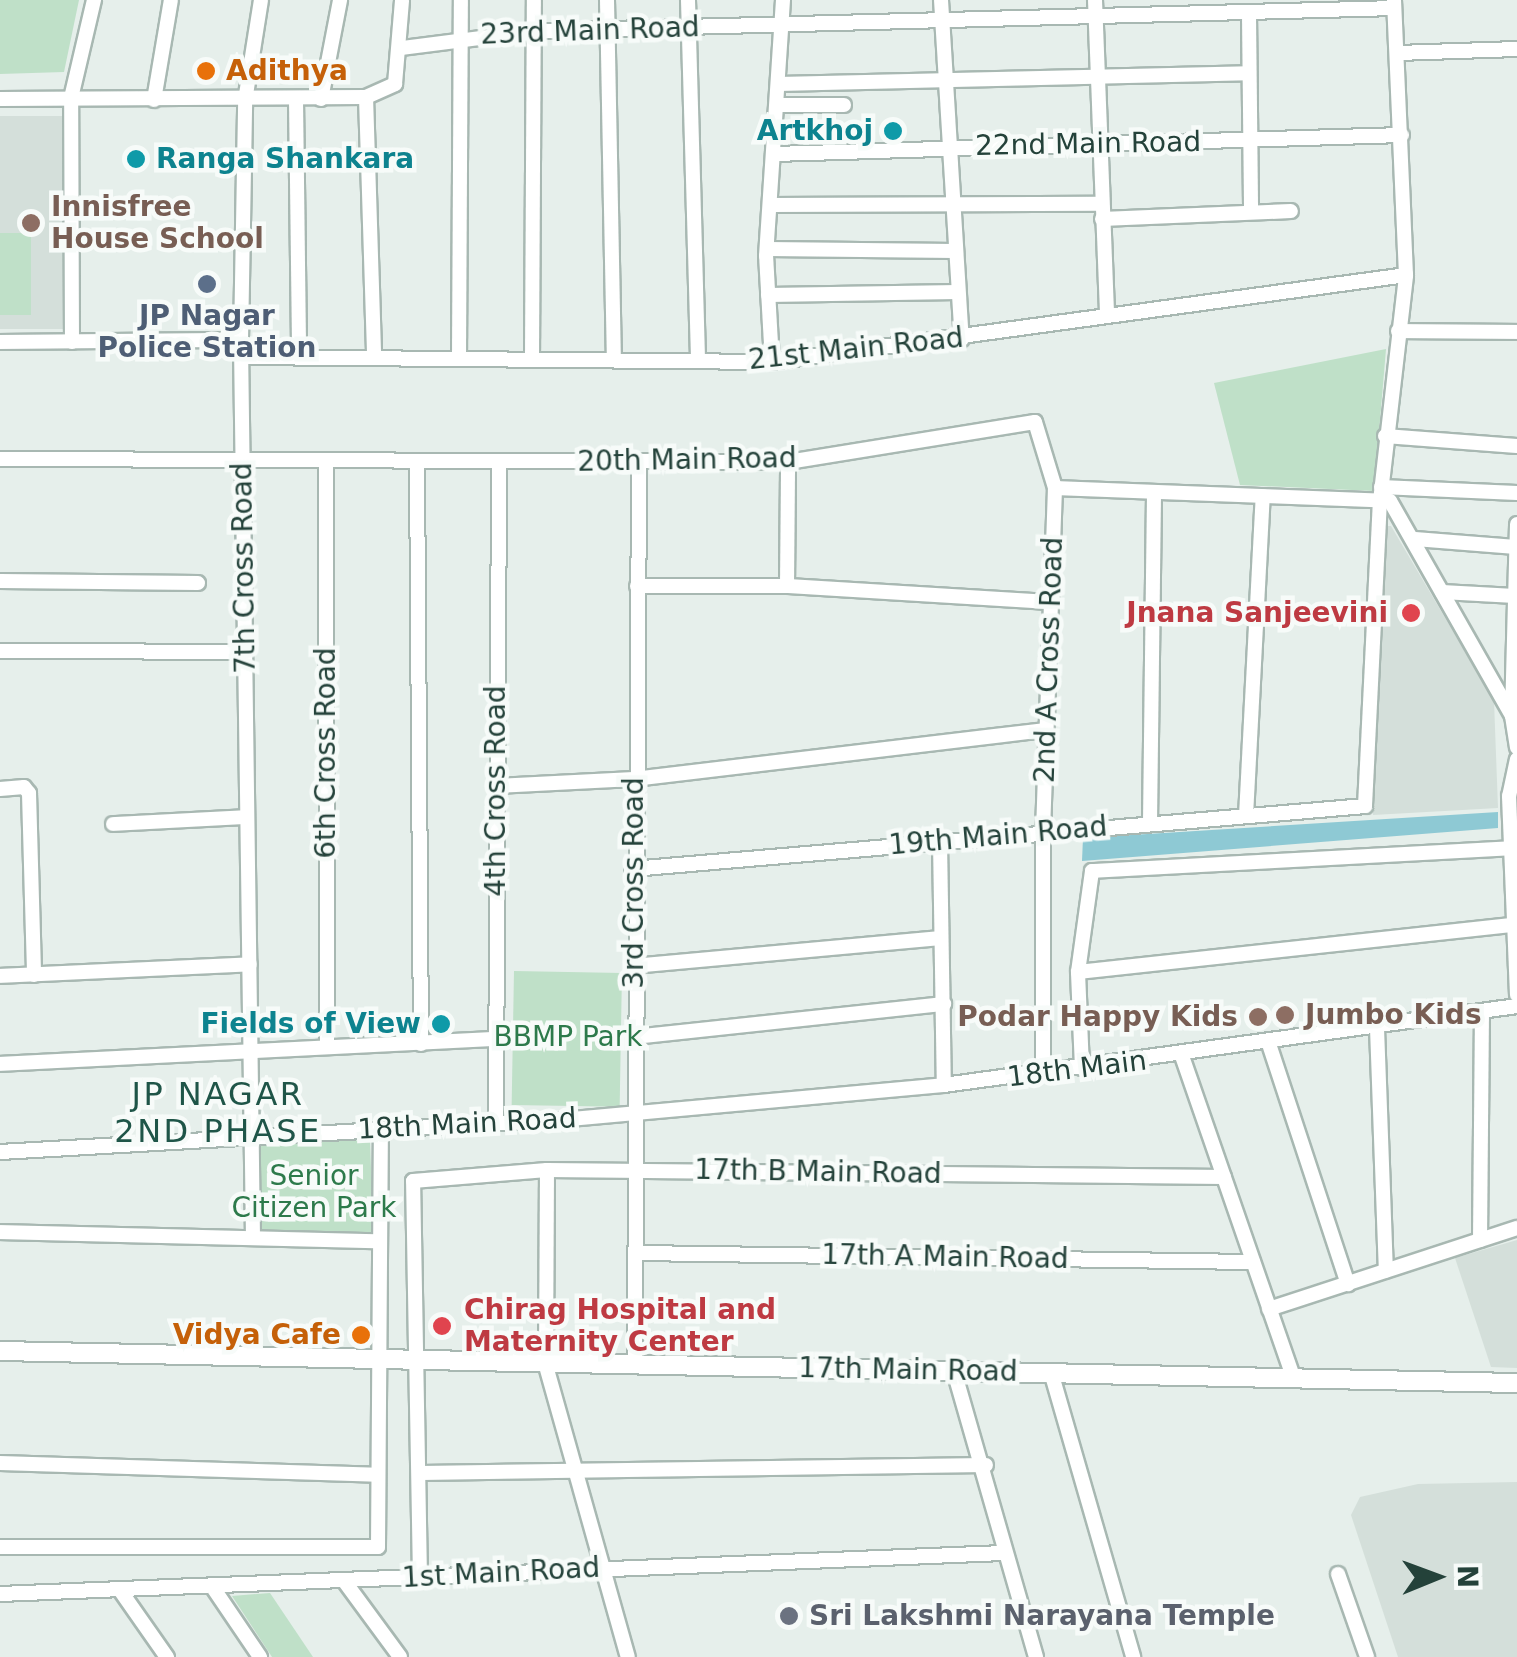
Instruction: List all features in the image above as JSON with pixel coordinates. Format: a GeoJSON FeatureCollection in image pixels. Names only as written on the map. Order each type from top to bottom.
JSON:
{"type":"FeatureCollection","features":[{"type":"Feature","properties":{"kind":"street"},"geometry":{"type":"LineString","coordinates":[[72,342],[72,98],[94,0]]}},
{"type":"Feature","properties":{"kind":"street"},"geometry":{"type":"LineString","coordinates":[[154,100],[171,0]]}},
{"type":"Feature","properties":{"kind":"street","name":"7th Cross Road"},"geometry":{"type":"LineString","coordinates":[[253,1238],[241,340],[246,101],[261,0]]}},
{"type":"Feature","properties":{"kind":"street"},"geometry":{"type":"LineString","coordinates":[[322,99],[340,0]]}},
{"type":"Feature","properties":{"kind":"street"},"geometry":{"type":"LineString","coordinates":[[0,99],[246,101],[366,97],[394,87],[402,48],[402,0]]}},
{"type":"Feature","properties":{"kind":"street"},"geometry":{"type":"LineString","coordinates":[[459,359],[460,0]]}},
{"type":"Feature","properties":{"kind":"street"},"geometry":{"type":"LineString","coordinates":[[532,360],[534,0]]}},
{"type":"Feature","properties":{"kind":"street"},"geometry":{"type":"LineString","coordinates":[[607,0],[614,360]]}},
{"type":"Feature","properties":{"kind":"street"},"geometry":{"type":"LineString","coordinates":[[688,0],[698,361]]}},
{"type":"Feature","properties":{"kind":"street"},"geometry":{"type":"LineString","coordinates":[[772,362],[766,249],[783,0]]}},
{"type":"Feature","properties":{"kind":"street"},"geometry":{"type":"LineString","coordinates":[[941,0],[962,339]]}},
{"type":"Feature","properties":{"kind":"street"},"geometry":{"type":"LineString","coordinates":[[1096,0],[1107,313]]}},
{"type":"Feature","properties":{"kind":"street"},"geometry":{"type":"LineString","coordinates":[[1381,494],[1406,274],[1394,4]]}},
{"type":"Feature","properties":{"kind":"street","name":"23rd Main Road"},"geometry":{"type":"LineString","coordinates":[[402,48],[461,36],[535,31],[782,23],[1096,21],[1249,14],[1302,6],[1394,4]]}},
{"type":"Feature","properties":{"kind":"street"},"geometry":{"type":"LineString","coordinates":[[1249,14],[1251,211]]}},
{"type":"Feature","properties":{"kind":"street"},"geometry":{"type":"LineString","coordinates":[[1396,53],[1517,49]]}},
{"type":"Feature","properties":{"kind":"street"},"geometry":{"type":"LineString","coordinates":[[778,84],[1248,73]]}},
{"type":"Feature","properties":{"kind":"street"},"geometry":{"type":"LineString","coordinates":[[366,97],[374,358]]}},
{"type":"Feature","properties":{"kind":"street"},"geometry":{"type":"LineString","coordinates":[[296,98],[298,357]]}},
{"type":"Feature","properties":{"kind":"street"},"geometry":{"type":"LineString","coordinates":[[777,105],[844,105]]}},
{"type":"Feature","properties":{"kind":"street","name":"22nd Main Road"},"geometry":{"type":"LineString","coordinates":[[774,154],[1402,135]]}},
{"type":"Feature","properties":{"kind":"street"},"geometry":{"type":"LineString","coordinates":[[770,205],[952,204],[1102,212],[1291,211]]}},
{"type":"Feature","properties":{"kind":"street"},"geometry":{"type":"LineString","coordinates":[[766,249],[955,251]]}},
{"type":"Feature","properties":{"kind":"street","name":"21st Main Road"},"geometry":{"type":"LineString","coordinates":[[241,356],[772,362],[962,339],[1107,313],[1406,274]]}},
{"type":"Feature","properties":{"kind":"street"},"geometry":{"type":"LineString","coordinates":[[768,294],[958,292]]}},
{"type":"Feature","properties":{"kind":"street"},"geometry":{"type":"LineString","coordinates":[[1398,331],[1517,332]]}},
{"type":"Feature","properties":{"kind":"street"},"geometry":{"type":"LineString","coordinates":[[0,342],[241,340]]}},
{"type":"Feature","properties":{"kind":"street","name":"20th Main Road"},"geometry":{"type":"LineString","coordinates":[[0,458],[788,462],[1035,422],[1055,488]]}},
{"type":"Feature","properties":{"kind":"street"},"geometry":{"type":"LineString","coordinates":[[1386,436],[1517,446]]}},
{"type":"Feature","properties":{"kind":"street","name":"6th Cross Road"},"geometry":{"type":"LineString","coordinates":[[326,460],[326,1046]]}},
{"type":"Feature","properties":{"kind":"street"},"geometry":{"type":"LineString","coordinates":[[416,461],[421,1044]]}},
{"type":"Feature","properties":{"kind":"street","name":"4th Cross Road"},"geometry":{"type":"LineString","coordinates":[[496,1121],[499,461]]}},
{"type":"Feature","properties":{"kind":"street","name":"3rd Cross Road"},"geometry":{"type":"LineString","coordinates":[[635,1365],[632,869],[639,462]]}},
{"type":"Feature","properties":{"kind":"street"},"geometry":{"type":"LineString","coordinates":[[787,586],[788,462]]}},
{"type":"Feature","properties":{"kind":"street"},"geometry":{"type":"LineString","coordinates":[[1055,488],[1263,496],[1517,494]]}},
{"type":"Feature","properties":{"kind":"street","name":"2nd A Cross Road"},"geometry":{"type":"LineString","coordinates":[[1043,1073],[1042,832],[1055,488]]}},
{"type":"Feature","properties":{"kind":"street"},"geometry":{"type":"LineString","coordinates":[[1150,822],[1154,492]]}},
{"type":"Feature","properties":{"kind":"street"},"geometry":{"type":"LineString","coordinates":[[1381,494],[1415,539],[1512,720],[1517,748]]}},
{"type":"Feature","properties":{"kind":"street","name":"19th Main Road"},"geometry":{"type":"LineString","coordinates":[[632,869],[1365,806],[1381,494]]}},
{"type":"Feature","properties":{"kind":"street"},"geometry":{"type":"LineString","coordinates":[[1246,816],[1263,496]]}},
{"type":"Feature","properties":{"kind":"street"},"geometry":{"type":"LineString","coordinates":[[1517,524],[1512,720],[1517,995]]}},
{"type":"Feature","properties":{"kind":"street"},"geometry":{"type":"LineString","coordinates":[[1415,539],[1516,547]]}},
{"type":"Feature","properties":{"kind":"street"},"geometry":{"type":"LineString","coordinates":[[0,581],[198,582]]}},
{"type":"Feature","properties":{"kind":"street"},"geometry":{"type":"LineString","coordinates":[[637,586],[787,586],[1051,602]]}},
{"type":"Feature","properties":{"kind":"street"},"geometry":{"type":"LineString","coordinates":[[1442,592],[1515,596]]}},
{"type":"Feature","properties":{"kind":"street"},"geometry":{"type":"LineString","coordinates":[[0,651],[244,652]]}},
{"type":"Feature","properties":{"kind":"street"},"geometry":{"type":"LineString","coordinates":[[496,786],[634,779],[1046,730]]}},
{"type":"Feature","properties":{"kind":"street"},"geometry":{"type":"LineString","coordinates":[[0,789],[24,787],[28,793],[34,974]]}},
{"type":"Feature","properties":{"kind":"street"},"geometry":{"type":"LineString","coordinates":[[114,824],[248,817]]}},
{"type":"Feature","properties":{"kind":"street"},"geometry":{"type":"LineString","coordinates":[[940,841],[944,1085]]}},
{"type":"Feature","properties":{"kind":"street"},"geometry":{"type":"LineString","coordinates":[[1082,1068],[1078,972],[1092,871],[1512,848]]}},
{"type":"Feature","properties":{"kind":"street"},"geometry":{"type":"LineString","coordinates":[[1078,972],[1513,925]]}},
{"type":"Feature","properties":{"kind":"street"},"geometry":{"type":"LineString","coordinates":[[633,966],[940,938]]}},
{"type":"Feature","properties":{"kind":"street"},"geometry":{"type":"LineString","coordinates":[[0,976],[250,964]]}},
{"type":"Feature","properties":{"kind":"street"},"geometry":{"type":"LineString","coordinates":[[634,1037],[944,1004]]}},
{"type":"Feature","properties":{"kind":"street","name":"18th Main"},"geometry":{"type":"LineString","coordinates":[[635,1114],[944,1085],[1182,1056],[1517,1006]]}},
{"type":"Feature","properties":{"kind":"street"},"geometry":{"type":"LineString","coordinates":[[1480,1240],[1482,1014]]}},
{"type":"Feature","properties":{"kind":"street"},"geometry":{"type":"LineString","coordinates":[[1377,1028],[1386,1271]]}},
{"type":"Feature","properties":{"kind":"street"},"geometry":{"type":"LineString","coordinates":[[0,1064],[495,1038]]}},
{"type":"Feature","properties":{"kind":"street"},"geometry":{"type":"LineString","coordinates":[[1269,1044],[1348,1284]]}},
{"type":"Feature","properties":{"kind":"street"},"geometry":{"type":"LineString","coordinates":[[1182,1056],[1293,1377]]}},
{"type":"Feature","properties":{"kind":"street","name":"18th Main Road"},"geometry":{"type":"LineString","coordinates":[[0,1152],[635,1114]]}},
{"type":"Feature","properties":{"kind":"street"},"geometry":{"type":"LineString","coordinates":[[0,1547],[378,1547],[381,1128]]}},
{"type":"Feature","properties":{"kind":"street"},"geometry":{"type":"LineString","coordinates":[[547,1170],[546,1366],[628,1657]]}},
{"type":"Feature","properties":{"kind":"street","name":"17th B Main Road"},"geometry":{"type":"LineString","coordinates":[[418,1362],[413,1181],[547,1170],[1224,1176]]}},
{"type":"Feature","properties":{"kind":"street"},"geometry":{"type":"LineString","coordinates":[[1269,1309],[1517,1228]]}},
{"type":"Feature","properties":{"kind":"street"},"geometry":{"type":"LineString","coordinates":[[0,1232],[379,1240]]}},
{"type":"Feature","properties":{"kind":"street","name":"17th A Main Road"},"geometry":{"type":"LineString","coordinates":[[637,1252],[1253,1262]]}},
{"type":"Feature","properties":{"kind":"street","name":"17th Main Road"},"geometry":{"type":"LineString","coordinates":[[0,1351],[546,1366],[954,1370],[1517,1383]]}},
{"type":"Feature","properties":{"kind":"street"},"geometry":{"type":"LineString","coordinates":[[418,1362],[420,1578]]}},
{"type":"Feature","properties":{"kind":"street"},"geometry":{"type":"LineString","coordinates":[[954,1370],[986,1466],[1003,1553],[1036,1657]]}},
{"type":"Feature","properties":{"kind":"street"},"geometry":{"type":"LineString","coordinates":[[1051,1372],[1133,1657]]}},
{"type":"Feature","properties":{"kind":"street"},"geometry":{"type":"LineString","coordinates":[[0,1463],[377,1475]]}},
{"type":"Feature","properties":{"kind":"street"},"geometry":{"type":"LineString","coordinates":[[420,1473],[986,1466]]}},
{"type":"Feature","properties":{"kind":"street","name":"1st Main Road"},"geometry":{"type":"LineString","coordinates":[[0,1594],[214,1589],[602,1566],[1003,1553]]}},
{"type":"Feature","properties":{"kind":"street"},"geometry":{"type":"LineString","coordinates":[[1338,1574],[1367,1657]]}},
{"type":"Feature","properties":{"kind":"street"},"geometry":{"type":"LineString","coordinates":[[345,1582],[400,1657]]}},
{"type":"Feature","properties":{"kind":"street"},"geometry":{"type":"LineString","coordinates":[[214,1589],[260,1657]]}},
{"type":"Feature","properties":{"kind":"street"},"geometry":{"type":"LineString","coordinates":[[120,1590],[167,1657]]}},
{"type":"Feature","properties":{"kind":"shaded area","name":"Innisfree House School"},"geometry":{"type":"Polygon","coordinates":[[[0,116],[63,116],[63,329],[0,329],[0,116]]]}},
{"type":"Feature","properties":{"kind":"shaded area","name":"Jnana Sanjeevini"},"geometry":{"type":"Polygon","coordinates":[[[1383,526],[1391,526],[1494,701],[1498,808],[1373,815],[1383,526]]]}},
{"type":"Feature","properties":{"kind":"shaded area"},"geometry":{"type":"Polygon","coordinates":[[[1517,1240],[1517,1368],[1491,1367],[1455,1258],[1517,1240]]]}},
{"type":"Feature","properties":{"kind":"shaded area"},"geometry":{"type":"Polygon","coordinates":[[[1517,1482],[1517,1657],[1398,1657],[1351,1515],[1360,1497],[1418,1484],[1517,1482]]]}},
{"type":"Feature","properties":{"kind":"green space"},"geometry":{"type":"Polygon","coordinates":[[[0,0],[79,0],[64,72],[0,74],[0,0]]]}},
{"type":"Feature","properties":{"kind":"green space"},"geometry":{"type":"Polygon","coordinates":[[[0,233],[31,233],[31,315],[0,315],[0,233]]]}},
{"type":"Feature","properties":{"kind":"green space"},"geometry":{"type":"Polygon","coordinates":[[[1386,349],[1374,491],[1240,485],[1214,383],[1386,349]]]}},
{"type":"Feature","properties":{"kind":"green space","name":"BBMP Park"},"geometry":{"type":"Polygon","coordinates":[[[514,971],[622,973],[620,1107],[512,1105],[514,971]]]}},
{"type":"Feature","properties":{"kind":"green space","name":"Senior Citizen Park"},"geometry":{"type":"Polygon","coordinates":[[[370,1140],[373,1239],[259,1243],[255,1144],[370,1140]]]}},
{"type":"Feature","properties":{"kind":"green space"},"geometry":{"type":"Polygon","coordinates":[[[270,1593],[313,1657],[272,1657],[232,1596],[270,1593]]]}},
{"type":"Feature","properties":{"kind":"water"},"geometry":{"type":"Polygon","coordinates":[[[1498,812],[1498,828],[1082,861],[1083,838],[1498,812]]]}},
{"type":"Feature","properties":{"kind":"place","name":"Adithya"},"geometry":{"type":"Point","coordinates":[206,71]}},
{"type":"Feature","properties":{"kind":"place","name":"Artkhoj"},"geometry":{"type":"Point","coordinates":[893,131]}},
{"type":"Feature","properties":{"kind":"place","name":"Ranga Shankara"},"geometry":{"type":"Point","coordinates":[136,159]}},
{"type":"Feature","properties":{"kind":"place","name":"Innisfree House School"},"geometry":{"type":"Point","coordinates":[31,223]}},
{"type":"Feature","properties":{"kind":"place","name":"JP Nagar Police Station"},"geometry":{"type":"Point","coordinates":[207,284]}},
{"type":"Feature","properties":{"kind":"place","name":"Jnana Sanjeevini"},"geometry":{"type":"Point","coordinates":[1411,613]}},
{"type":"Feature","properties":{"kind":"place","name":"Jumbo Kids"},"geometry":{"type":"Point","coordinates":[1285,1015]}},
{"type":"Feature","properties":{"kind":"place","name":"Podar Happy Kids"},"geometry":{"type":"Point","coordinates":[1258,1017]}},
{"type":"Feature","properties":{"kind":"place","name":"Fields of View"},"geometry":{"type":"Point","coordinates":[441,1024]}},
{"type":"Feature","properties":{"kind":"place","name":"Chirag Hospital and Maternity Center"},"geometry":{"type":"Point","coordinates":[442,1326]}},
{"type":"Feature","properties":{"kind":"place","name":"Vidya Cafe"},"geometry":{"type":"Point","coordinates":[361,1335]}},
{"type":"Feature","properties":{"kind":"place","name":"Sri Lakshmi Narayana Temple"},"geometry":{"type":"Point","coordinates":[789,1616]}},
{"type":"Feature","properties":{"kind":"district","name":"JP NAGAR 2ND PHASE"},"geometry":{"type":"Point","coordinates":[218,1114]}}]}
